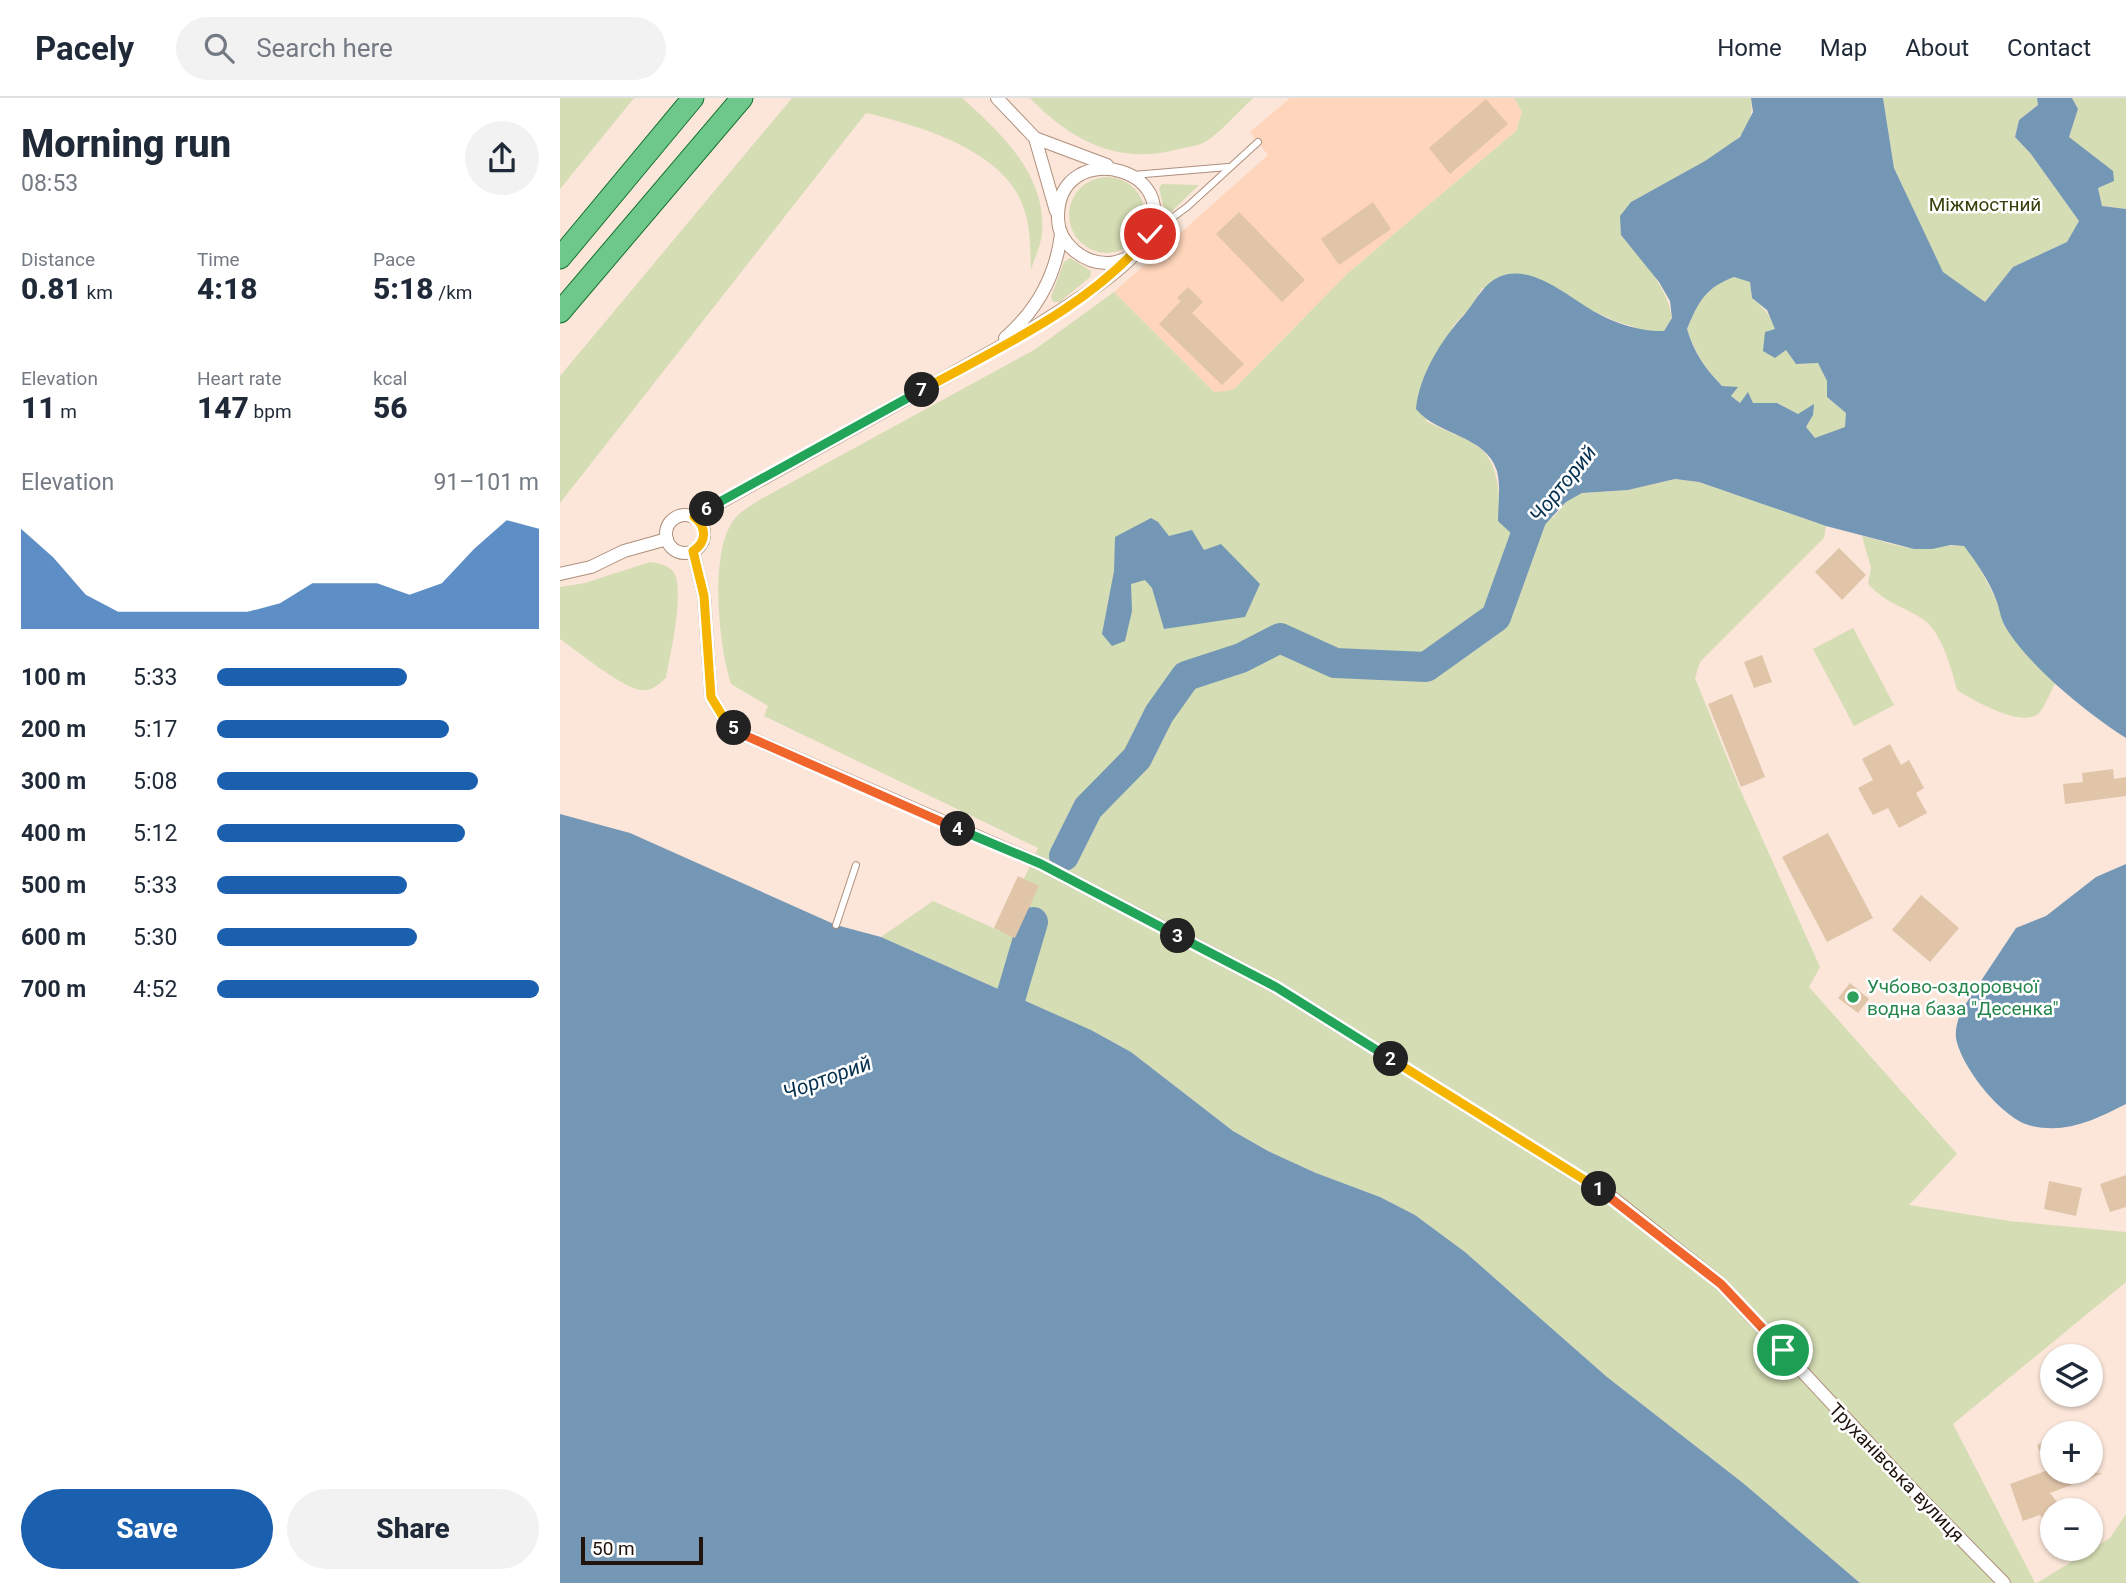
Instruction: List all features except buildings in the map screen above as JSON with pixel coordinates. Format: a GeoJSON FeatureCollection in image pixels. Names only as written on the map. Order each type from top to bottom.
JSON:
{"type":"FeatureCollection","features":[{"type":"Feature","properties":{"kind":"main road"},"geometry":{"type":"LineString","coordinates":[[560,258],[693,98]]}},
{"type":"Feature","properties":{"kind":"main road"},"geometry":{"type":"LineString","coordinates":[[560,312],[742,98]]}},
{"type":"Feature","properties":{"kind":"street"},"geometry":{"type":"LineString","coordinates":[[694,517],[983,356],[1080,298],[1134,255],[1150,234],[1154,212],[1148,191],[1132,175],[1035,138],[997,98]]}},
{"type":"Feature","properties":{"kind":"street"},"geometry":{"type":"LineString","coordinates":[[983,356],[1019,325],[1042,297],[1058,259],[1061,234],[1035,138]]}},
{"type":"Feature","properties":{"kind":"street"},"geometry":{"type":"LineString","coordinates":[[1058,219],[1061,198],[1067,188],[1084,173],[1096,168],[1117,169]]}},
{"type":"Feature","properties":{"kind":"street"},"geometry":{"type":"LineString","coordinates":[[1061,234],[1075,253],[1090,261],[1111,264],[1134,255]]}},
{"type":"Feature","properties":{"kind":"street"},"geometry":{"type":"LineString","coordinates":[[683,515],[694,517],[701,524],[704,534],[701,544],[693,551],[677,551],[667,539],[667,528],[673,519],[683,515]]}},
{"type":"Feature","properties":{"kind":"street"},"geometry":{"type":"LineString","coordinates":[[560,574],[591,567],[624,551],[667,539]]}},
{"type":"Feature","properties":{"kind":"street","name":"Труханівська вулиця"},"geometry":{"type":"LineString","coordinates":[[693,551],[704,596],[711,697],[725,720],[744,735],[1041,864],[1276,987],[1613,1198],[1721,1284],[1906,1483],[2004,1583]]}},
{"type":"Feature","properties":{"kind":"lane"},"geometry":{"type":"LineString","coordinates":[[1150,234],[1186,207],[1258,142]]}},
{"type":"Feature","properties":{"kind":"lane"},"geometry":{"type":"LineString","coordinates":[[1132,175],[1228,167]]}},
{"type":"Feature","properties":{"kind":"lane"},"geometry":{"type":"LineString","coordinates":[[836,925],[856,865]]}},
{"type":"Feature","properties":{"kind":"shaded area"},"geometry":{"type":"Polygon","coordinates":[[[1290,98],[1514,98],[1522,112],[1516,131],[1348,273],[1235,388],[1227,392],[1214,392],[1114,292],[1268,155],[1250,132],[1290,98]]]}},
{"type":"Feature","properties":{"kind":"green space"},"geometry":{"type":"Polygon","coordinates":[[[560,98],[634,98],[560,189],[560,98]]]}},
{"type":"Feature","properties":{"kind":"green space"},"geometry":{"type":"Polygon","coordinates":[[[792,98],[962,98],[1006,141],[1029,174],[1037,193],[1042,213],[1042,234],[1031,270],[1027,218],[1010,183],[995,167],[976,153],[932,132],[866,113],[560,503],[560,376],[792,98]]]}},
{"type":"Feature","properties":{"kind":"green space"},"geometry":{"type":"Polygon","coordinates":[[[1030,98],[1253,98],[1217,133],[1202,143],[1157,153],[1136,154],[1097,146],[1079,137],[1045,113],[1030,98]]]}},
{"type":"Feature","properties":{"kind":"green space"},"geometry":{"type":"Polygon","coordinates":[[[1514,98],[1751,98],[1752,109],[1748,124],[1743,133],[1728,146],[1702,164],[1631,202],[1621,235],[1665,295],[1672,318],[1664,331],[1650,332],[1591,310],[1482,288],[1475,302],[1453,326],[1426,421],[1467,440],[1485,453],[1492,463],[1499,495],[1553,518],[1566,502],[1582,493],[1628,490],[1675,479],[1699,482],[1826,526],[1824,538],[1700,662],[1695,678],[1739,787],[1820,967],[1809,987],[1957,1154],[1909,1205],[2009,1221],[2126,1232],[2126,1282],[2050,1344],[2040,1344],[2040,1353],[1953,1424],[2035,1583],[1860,1583],[1743,1483],[1607,1377],[1465,1252],[1415,1215],[1380,1197],[1316,1173],[1268,1151],[1233,1131],[1131,1052],[1091,1030],[881,937],[933,901],[1000,931],[1038,848],[764,716],[768,706],[731,684],[720,622],[719,572],[728,529],[743,511],[1034,350],[1114,292],[1214,392],[1235,388],[1348,273],[1516,131],[1522,112],[1514,98]]]}},
{"type":"Feature","properties":{"kind":"green space","name":"Міжмостний"},"geometry":{"type":"Polygon","coordinates":[[[1883,98],[2037,98],[2038,105],[2019,120],[2015,137],[2031,154],[2079,221],[2068,242],[2013,267],[1985,302],[1943,273],[1894,168],[1883,98]]]}},
{"type":"Feature","properties":{"kind":"green space","name":"Міжмостний"},"geometry":{"type":"Polygon","coordinates":[[[2072,98],[2126,98],[2126,209],[2102,206],[2098,188],[2069,137],[2078,109],[2072,98]]]}},
{"type":"Feature","properties":{"kind":"green space"},"geometry":{"type":"Polygon","coordinates":[[[1107,177],[1122,180],[1134,188],[1142,200],[1145,215],[1142,230],[1134,242],[1122,250],[1107,253],[1092,250],[1080,242],[1072,230],[1069,215],[1072,200],[1080,188],[1092,180],[1107,177]]]}},
{"type":"Feature","properties":{"kind":"green space"},"geometry":{"type":"Polygon","coordinates":[[[1162,184],[1199,185],[1171,212],[1165,212],[1159,188],[1162,184]]]}},
{"type":"Feature","properties":{"kind":"green space"},"geometry":{"type":"Polygon","coordinates":[[[1070,258],[1091,271],[1090,277],[1060,302],[1053,302],[1051,297],[1064,262],[1070,258]]]}},
{"type":"Feature","properties":{"kind":"green space"},"geometry":{"type":"Polygon","coordinates":[[[1734,276],[1750,282],[1752,298],[1772,320],[1796,364],[1818,363],[1827,381],[1827,397],[1846,413],[1846,427],[1815,439],[1806,427],[1813,415],[1798,414],[1777,403],[1753,403],[1748,393],[1740,403],[1731,396],[1737,388],[1722,386],[1706,366],[1693,346],[1687,329],[1704,296],[1716,285],[1734,276]]]}},
{"type":"Feature","properties":{"kind":"green space"},"geometry":{"type":"Polygon","coordinates":[[[1862,536],[1918,549],[1964,546],[1976,561],[1997,601],[2004,626],[2020,647],[2056,682],[2040,712],[2032,717],[2011,716],[1957,690],[1945,652],[1930,626],[1868,584],[1871,568],[1862,536]]]}},
{"type":"Feature","properties":{"kind":"green space"},"geometry":{"type":"Polygon","coordinates":[[[650,562],[667,566],[674,573],[678,594],[677,609],[666,678],[655,687],[641,690],[611,676],[560,639],[560,587],[585,583],[650,562]]]}},
{"type":"Feature","properties":{"kind":"green space"},"geometry":{"type":"Polygon","coordinates":[[[1853,628],[1894,705],[1854,726],[1813,649],[1853,628]]]}},
{"type":"Feature","properties":{"kind":"green space"},"geometry":{"type":"Polygon","coordinates":[[[2126,1514],[2126,1583],[2037,1583],[2073,1561],[2103,1561],[2103,1542],[2110,1538],[2126,1514]]]}},
{"type":"Feature","properties":{"kind":"water"},"geometry":{"type":"Polygon","coordinates":[[[1751,98],[1883,98],[1894,168],[1943,272],[1985,302],[2013,267],[2067,242],[2079,221],[2031,154],[2015,137],[2019,120],[2038,105],[2037,98],[2072,98],[2078,109],[2069,137],[2113,171],[2114,181],[2098,188],[2102,206],[2126,209],[2126,738],[2060,688],[2016,643],[2004,625],[1987,580],[1964,546],[1914,549],[1826,526],[1699,482],[1675,479],[1628,490],[1582,493],[1566,502],[1535,535],[1515,537],[1498,521],[1498,477],[1491,459],[1483,450],[1436,425],[1416,409],[1426,371],[1447,336],[1486,287],[1495,279],[1508,274],[1535,277],[1549,283],[1604,317],[1621,324],[1664,331],[1672,318],[1670,301],[1659,282],[1621,235],[1620,216],[1631,202],[1705,161],[1740,137],[1753,112],[1751,98]],[[1734,277],[1724,281],[1699,303],[1687,329],[1701,360],[1722,386],[1738,387],[1731,396],[1740,403],[1748,392],[1753,403],[1777,403],[1798,414],[1814,404],[1813,415],[1806,427],[1815,438],[1845,427],[1846,413],[1827,397],[1827,381],[1818,363],[1796,364],[1786,350],[1775,358],[1763,351],[1765,332],[1775,329],[1767,310],[1752,298],[1750,282],[1734,277]]]}},
{"type":"Feature","properties":{"kind":"water"},"geometry":{"type":"Polygon","coordinates":[[[1151,518],[1158,522],[1169,536],[1192,530],[1204,550],[1221,544],[1260,584],[1245,617],[1164,629],[1152,588],[1145,580],[1131,584],[1132,611],[1125,641],[1112,646],[1102,634],[1114,571],[1115,537],[1151,518]]]}},
{"type":"Feature","properties":{"kind":"water"},"geometry":{"type":"Polygon","coordinates":[[[560,814],[630,833],[836,925],[881,937],[1091,1030],[1131,1052],[1233,1131],[1268,1151],[1316,1173],[1380,1197],[1415,1215],[1465,1252],[1607,1377],[1743,1483],[1860,1583],[560,1583],[560,814]]]}},
{"type":"Feature","properties":{"kind":"water"},"geometry":{"type":"Polygon","coordinates":[[[2126,864],[2126,1104],[2092,1120],[2069,1127],[2045,1128],[2021,1122],[1985,1091],[1966,1063],[1956,1038],[1961,1011],[2016,928],[2046,916],[2096,877],[2126,864]]]}},
{"type":"Feature","properties":{"kind":"waterway","name":"Чорторий"},"geometry":{"type":"LineString","coordinates":[[1064,856],[1088,808],[1137,758],[1159,714],[1186,676],[1241,658],[1280,638],[1335,663],[1426,667],[1496,617],[1532,517],[1543,503]]}},
{"type":"Feature","properties":{"kind":"waterway","name":"Чорторий"},"geometry":{"type":"LineString","coordinates":[[984,1021],[1006,1013],[1033,922]]}},
{"type":"Feature","properties":{"kind":"place","name":"Учбово-оздоровчої водна база \"Десенка\""},"geometry":{"type":"Point","coordinates":[1853,997]}},
{"type":"Feature","properties":{"kind":"route"},"geometry":{"type":"LineString","coordinates":[[1150,234],[1134,255],[1080,298],[1030,330],[694,517],[704,529],[701,544],[693,551],[704,596],[711,697],[725,720],[744,735],[1041,864],[1276,987],[1613,1198],[1721,1284],[1783,1350]]}}]}
